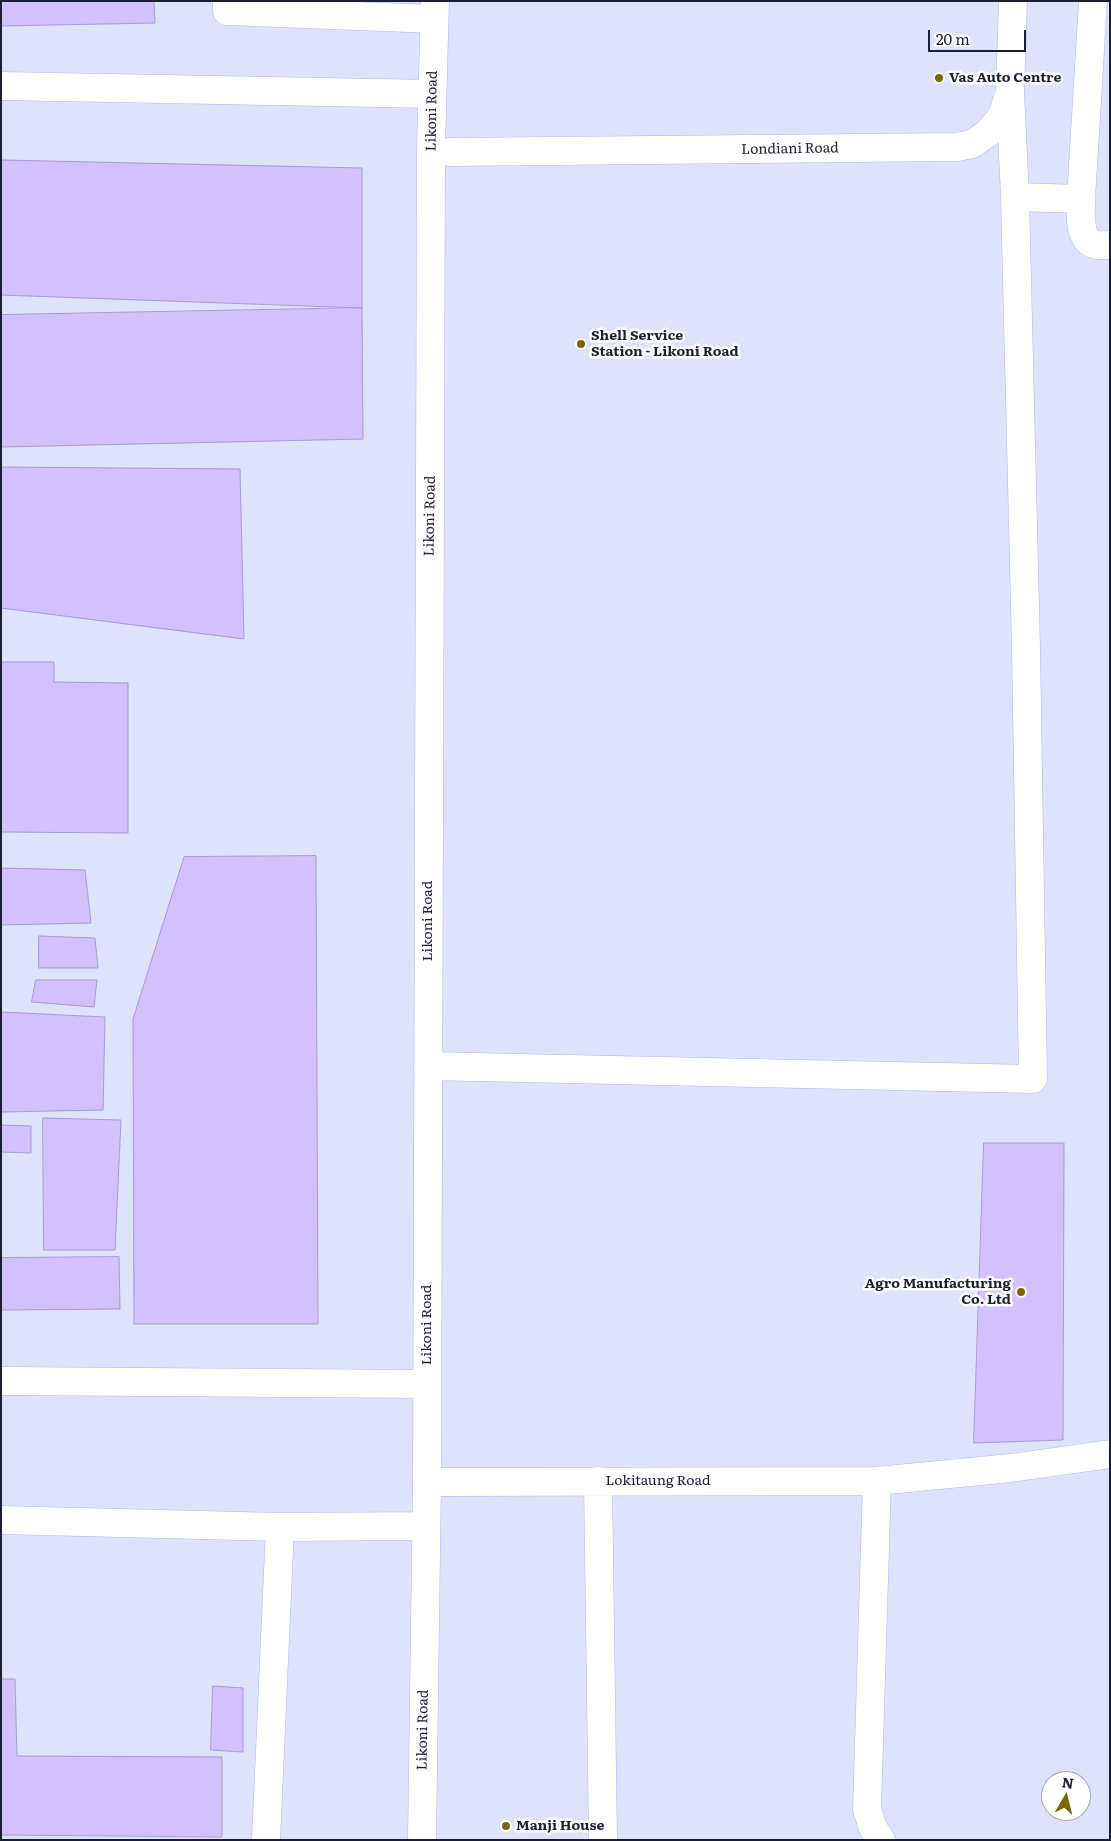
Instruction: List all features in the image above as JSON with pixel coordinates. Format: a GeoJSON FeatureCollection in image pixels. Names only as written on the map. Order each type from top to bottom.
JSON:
{"type":"FeatureCollection","features":[{"type":"Feature","properties":{"kind":"street"},"geometry":{"type":"LineString","coordinates":[[227,1],[227,11],[440,7]]}},
{"type":"Feature","properties":{"kind":"street","name":"Londiani Road"},"geometry":{"type":"LineString","coordinates":[[449,152],[958,147],[972,144],[988,133],[1002,116],[1010,92],[1013,1]]}},
{"type":"Feature","properties":{"kind":"street"},"geometry":{"type":"LineString","coordinates":[[1093,1],[1081,199],[1082,224],[1085,238],[1094,244],[1110,245]]}},
{"type":"Feature","properties":{"kind":"street","name":"Likoni Road"},"geometry":{"type":"LineString","coordinates":[[436,1840],[439,1482],[436,1066],[440,259],[432,94],[440,7]]}},
{"type":"Feature","properties":{"kind":"street","name":"Likoni Road"},"geometry":{"type":"LineString","coordinates":[[440,7],[449,152],[440,259]]}},
{"type":"Feature","properties":{"kind":"street"},"geometry":{"type":"LineString","coordinates":[[1,86],[432,94]]}},
{"type":"Feature","properties":{"kind":"street"},"geometry":{"type":"LineString","coordinates":[[436,1066],[1033,1079],[1026,656],[1015,198],[1010,92]]}},
{"type":"Feature","properties":{"kind":"street"},"geometry":{"type":"LineString","coordinates":[[1015,198],[1081,199]]}},
{"type":"Feature","properties":{"kind":"street","name":"Likoni Road"},"geometry":{"type":"LineString","coordinates":[[422,1840],[427,1384],[436,1066]]}},
{"type":"Feature","properties":{"kind":"street"},"geometry":{"type":"LineString","coordinates":[[1,1381],[427,1384]]}},
{"type":"Feature","properties":{"kind":"street","name":"Lokitaung Road"},"geometry":{"type":"LineString","coordinates":[[439,1482],[877,1481],[1010,1468],[1110,1454]]}},
{"type":"Feature","properties":{"kind":"street"},"geometry":{"type":"LineString","coordinates":[[598,1481],[603,1840]]}},
{"type":"Feature","properties":{"kind":"street"},"geometry":{"type":"LineString","coordinates":[[877,1481],[867,1809],[873,1828],[881,1840]]}},
{"type":"Feature","properties":{"kind":"street"},"geometry":{"type":"LineString","coordinates":[[1,1520],[280,1527],[426,1526]]}},
{"type":"Feature","properties":{"kind":"street"},"geometry":{"type":"LineString","coordinates":[[266,1840],[280,1527]]}},
{"type":"Feature","properties":{"kind":"building"},"geometry":{"type":"Polygon","coordinates":[[[1,1],[154,1],[155,23],[1,26],[1,1]]]}},
{"type":"Feature","properties":{"kind":"building"},"geometry":{"type":"Polygon","coordinates":[[[1,160],[362,168],[362,308],[1,295],[1,160]]]}},
{"type":"Feature","properties":{"kind":"building"},"geometry":{"type":"Polygon","coordinates":[[[362,308],[363,439],[1,447],[1,315],[362,308]]]}},
{"type":"Feature","properties":{"kind":"building"},"geometry":{"type":"Polygon","coordinates":[[[1,467],[240,469],[244,639],[1,608],[1,467]]]}},
{"type":"Feature","properties":{"kind":"building"},"geometry":{"type":"Polygon","coordinates":[[[1,662],[54,662],[54,682],[128,683],[128,833],[1,832],[1,662]]]}},
{"type":"Feature","properties":{"kind":"building"},"geometry":{"type":"Polygon","coordinates":[[[316,856],[318,1324],[134,1324],[133,1019],[184,857],[316,856]]]}},
{"type":"Feature","properties":{"kind":"building"},"geometry":{"type":"Polygon","coordinates":[[[1,868],[85,870],[91,923],[1,925],[1,868]]]}},
{"type":"Feature","properties":{"kind":"building"},"geometry":{"type":"Polygon","coordinates":[[[39,936],[95,938],[98,968],[39,968],[39,936]]]}},
{"type":"Feature","properties":{"kind":"building"},"geometry":{"type":"Polygon","coordinates":[[[36,980],[97,980],[94,1007],[32,1002],[36,980]]]}},
{"type":"Feature","properties":{"kind":"building"},"geometry":{"type":"Polygon","coordinates":[[[1,1012],[105,1017],[103,1110],[1,1112],[1,1012]]]}},
{"type":"Feature","properties":{"kind":"building"},"geometry":{"type":"Polygon","coordinates":[[[43,1118],[121,1120],[115,1250],[44,1250],[43,1118]]]}},
{"type":"Feature","properties":{"kind":"building"},"geometry":{"type":"Polygon","coordinates":[[[1,1125],[31,1126],[31,1153],[1,1152],[1,1125]]]}},
{"type":"Feature","properties":{"kind":"building","name":"Agro Manufacturing Co. Ltd"},"geometry":{"type":"Polygon","coordinates":[[[984,1143],[1064,1143],[1063,1440],[974,1443],[984,1143]]]}},
{"type":"Feature","properties":{"kind":"building"},"geometry":{"type":"Polygon","coordinates":[[[119,1257],[120,1309],[1,1310],[1,1258],[119,1257]]]}},
{"type":"Feature","properties":{"kind":"building"},"geometry":{"type":"Polygon","coordinates":[[[1,1679],[15,1679],[17,1756],[222,1757],[222,1837],[1,1835],[1,1679]]]}},
{"type":"Feature","properties":{"kind":"building"},"geometry":{"type":"Polygon","coordinates":[[[213,1686],[243,1688],[243,1752],[211,1750],[213,1686]]]}},
{"type":"Feature","properties":{"kind":"place","name":"Vas Auto Centre"},"geometry":{"type":"Point","coordinates":[939,78]}},
{"type":"Feature","properties":{"kind":"place","name":"Shell Service Station - Likoni Road"},"geometry":{"type":"Point","coordinates":[581,344]}},
{"type":"Feature","properties":{"kind":"place","name":"Agro Manufacturing Co. Ltd"},"geometry":{"type":"Point","coordinates":[1021,1292]}},
{"type":"Feature","properties":{"kind":"place","name":"Manji House"},"geometry":{"type":"Point","coordinates":[506,1826]}}]}
